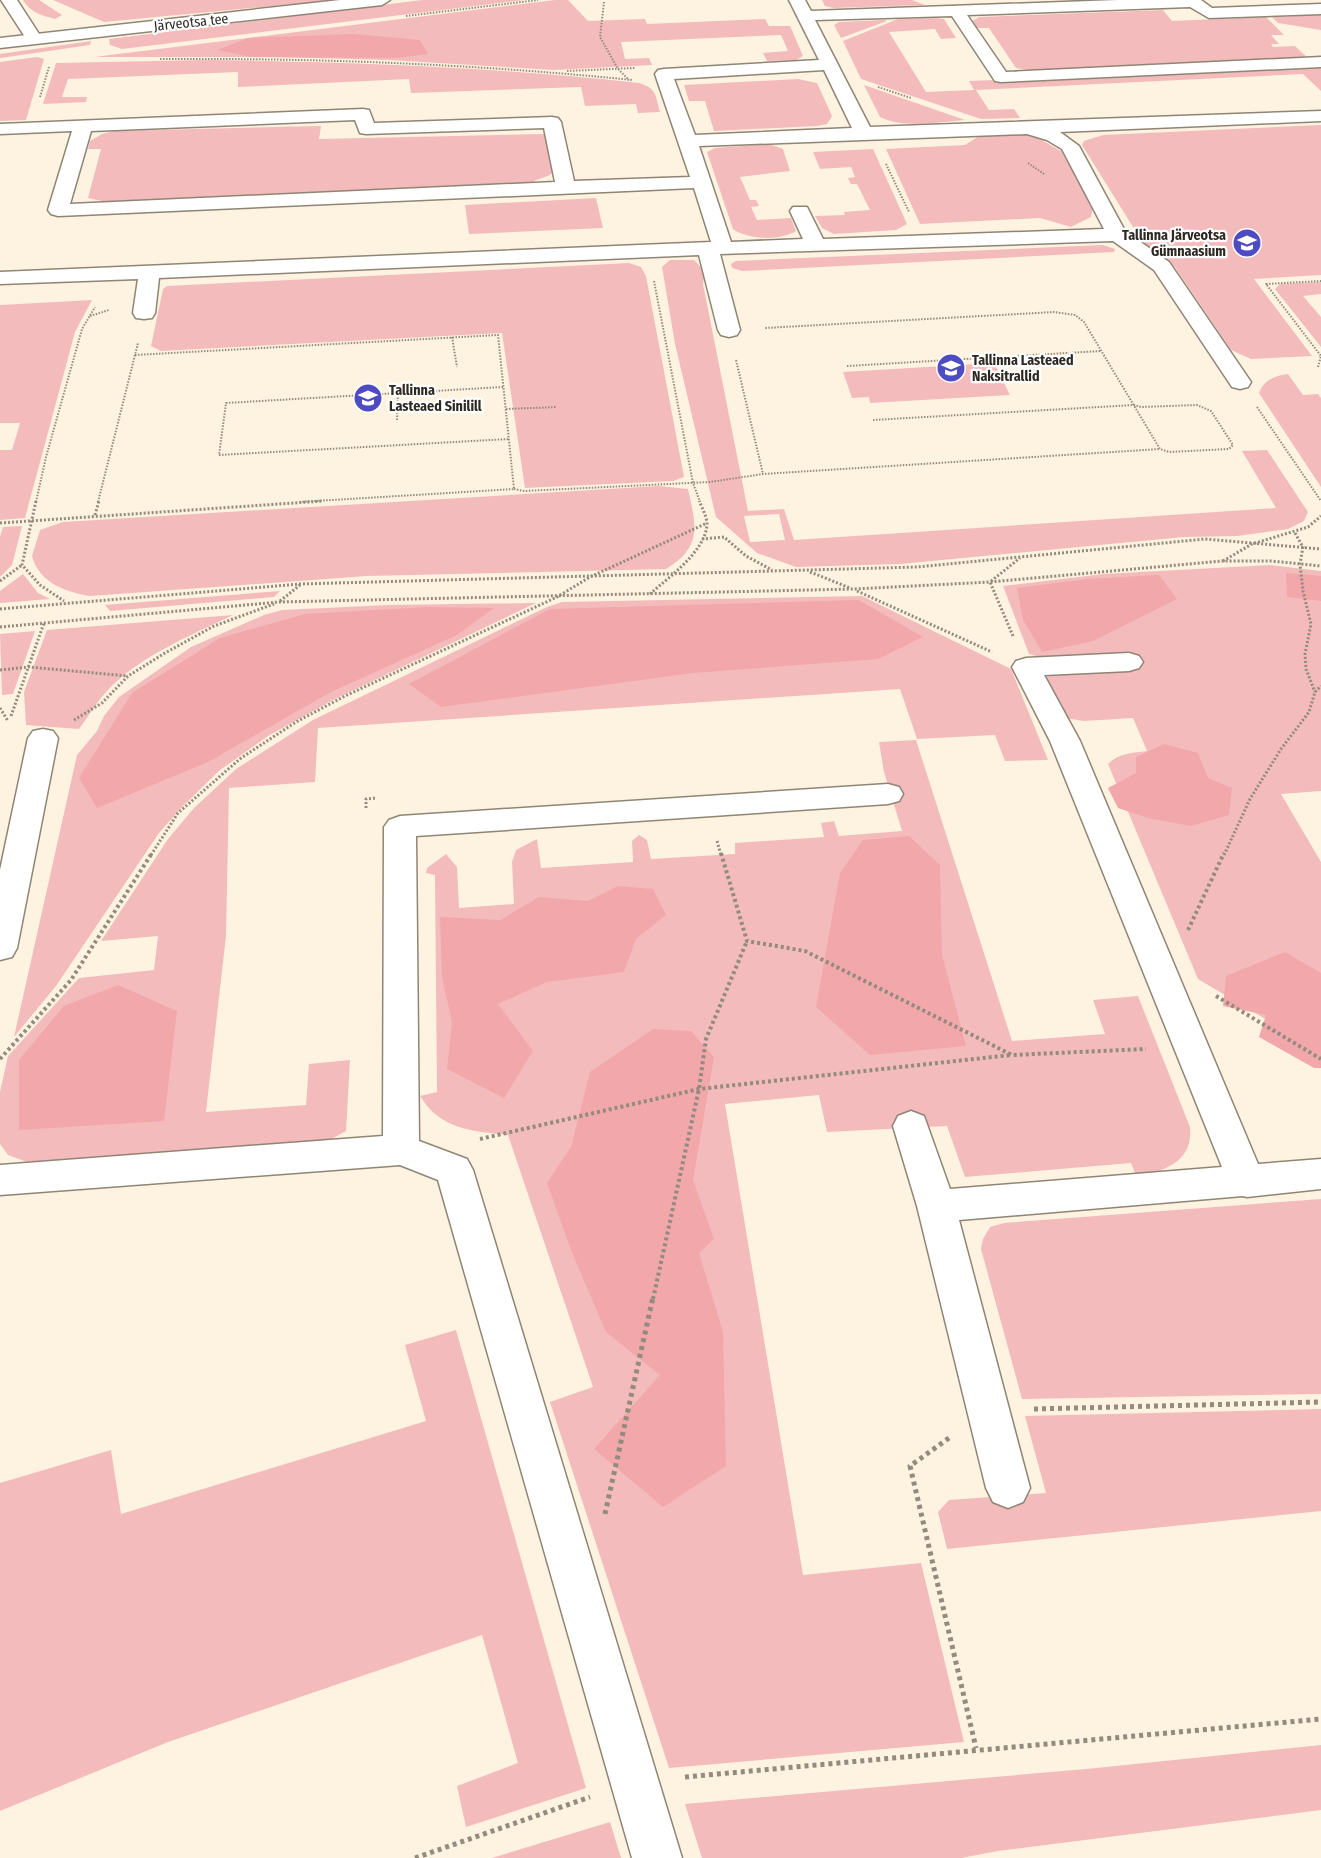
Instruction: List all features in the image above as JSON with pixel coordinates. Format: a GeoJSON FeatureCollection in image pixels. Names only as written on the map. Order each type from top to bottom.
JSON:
{"type":"FeatureCollection","features":[{"type":"Feature","properties":{"kind":"street"},"geometry":{"type":"LineString","coordinates":[[0,12],[8,0],[33,37]]}},
{"type":"Feature","properties":{"kind":"street","name":"Järveotsa tee"},"geometry":{"type":"LineString","coordinates":[[0,42],[382,0]]}},
{"type":"Feature","properties":{"kind":"street"},"geometry":{"type":"LineString","coordinates":[[868,133],[829,65],[802,8],[956,10],[1193,2],[1209,13],[1321,9]]}},
{"type":"Feature","properties":{"kind":"street"},"geometry":{"type":"LineString","coordinates":[[956,10],[1001,76],[1321,62]]}},
{"type":"Feature","properties":{"kind":"street"},"geometry":{"type":"LineString","coordinates":[[729,330],[716,248],[701,182],[664,74],[829,65]]}},
{"type":"Feature","properties":{"kind":"street"},"geometry":{"type":"LineString","coordinates":[[0,129],[363,114],[366,129],[552,122],[566,187]]}},
{"type":"Feature","properties":{"kind":"street"},"geometry":{"type":"LineString","coordinates":[[688,141],[1321,116]]}},
{"type":"Feature","properties":{"kind":"street"},"geometry":{"type":"LineString","coordinates":[[83,126],[58,210],[701,182]]}},
{"type":"Feature","properties":{"kind":"street"},"geometry":{"type":"LineString","coordinates":[[1022,129],[1053,136],[1070,146],[1113,227],[1162,266],[1240,382]]}},
{"type":"Feature","properties":{"kind":"street"},"geometry":{"type":"LineString","coordinates":[[800,211],[815,244]]}},
{"type":"Feature","properties":{"kind":"street"},"geometry":{"type":"LineString","coordinates":[[0,278],[815,244],[923,242],[1113,227]]}},
{"type":"Feature","properties":{"kind":"street"},"geometry":{"type":"LineString","coordinates":[[144,313],[149,273]]}},
{"type":"Feature","properties":{"kind":"street"},"geometry":{"type":"LineString","coordinates":[[1129,662],[1026,667],[1065,741],[1246,1182]]}},
{"type":"Feature","properties":{"kind":"street"},"geometry":{"type":"LineString","coordinates":[[0,948],[43,738]]}},
{"type":"Feature","properties":{"kind":"street"},"geometry":{"type":"LineString","coordinates":[[401,1150],[400,827],[888,794]]}},
{"type":"Feature","properties":{"kind":"street"},"geometry":{"type":"LineString","coordinates":[[911,1125],[936,1206],[1008,1488]]}},
{"type":"Feature","properties":{"kind":"street"},"geometry":{"type":"LineString","coordinates":[[0,1180],[401,1150],[454,1170],[657,1858]]}},
{"type":"Feature","properties":{"kind":"street"},"geometry":{"type":"LineString","coordinates":[[936,1206],[1321,1174]]}},
{"type":"Feature","properties":{"kind":"path"},"geometry":{"type":"LineString","coordinates":[[604,2],[600,37],[618,69],[629,80]]}},
{"type":"Feature","properties":{"kind":"path"},"geometry":{"type":"LineString","coordinates":[[153,59],[246,58],[403,62],[563,71],[637,81]]}},
{"type":"Feature","properties":{"kind":"path"},"geometry":{"type":"LineString","coordinates":[[38,106],[50,62]]}},
{"type":"Feature","properties":{"kind":"path"},"geometry":{"type":"LineString","coordinates":[[563,71],[642,68]]}},
{"type":"Feature","properties":{"kind":"path"},"geometry":{"type":"LineString","coordinates":[[868,133],[923,242]]}},
{"type":"Feature","properties":{"kind":"path"},"geometry":{"type":"LineString","coordinates":[[646,252],[650,261],[693,483],[707,523],[702,539],[692,556],[650,594]]}},
{"type":"Feature","properties":{"kind":"path"},"geometry":{"type":"LineString","coordinates":[[1318,367],[1321,356],[1266,284],[1321,281]]}},
{"type":"Feature","properties":{"kind":"path"},"geometry":{"type":"LineString","coordinates":[[0,581],[22,565],[46,457],[82,329],[95,307]]}},
{"type":"Feature","properties":{"kind":"path"},"geometry":{"type":"LineString","coordinates":[[764,474],[729,330],[1054,312],[1075,315],[1084,322],[1160,449]]}},
{"type":"Feature","properties":{"kind":"path"},"geometry":{"type":"LineString","coordinates":[[95,515],[144,313]]}},
{"type":"Feature","properties":{"kind":"path"},"geometry":{"type":"LineString","coordinates":[[135,355],[498,334],[514,489]]}},
{"type":"Feature","properties":{"kind":"path"},"geometry":{"type":"LineString","coordinates":[[452,337],[457,367]]}},
{"type":"Feature","properties":{"kind":"path"},"geometry":{"type":"LineString","coordinates":[[847,366],[1101,351]]}},
{"type":"Feature","properties":{"kind":"path"},"geometry":{"type":"LineString","coordinates":[[503,387],[226,403],[219,455],[509,440]]}},
{"type":"Feature","properties":{"kind":"path"},"geometry":{"type":"LineString","coordinates":[[397,420],[398,393]]}},
{"type":"Feature","properties":{"kind":"path"},"geometry":{"type":"LineString","coordinates":[[0,523],[514,489],[524,491],[693,483],[764,474],[1160,449],[1169,452],[1229,449],[1233,445],[1211,411],[1197,405],[1134,405],[873,420]]}},
{"type":"Feature","properties":{"kind":"path"},"geometry":{"type":"LineString","coordinates":[[506,409],[557,407]]}},
{"type":"Feature","properties":{"kind":"path"},"geometry":{"type":"LineString","coordinates":[[1222,561],[1254,542],[1295,532],[1315,524],[1321,516]]}},
{"type":"Feature","properties":{"kind":"path"},"geometry":{"type":"LineString","coordinates":[[0,1059],[71,980],[178,813],[241,758],[296,722],[345,696],[557,597],[590,577],[707,523]]}},
{"type":"Feature","properties":{"kind":"path"},"geometry":{"type":"LineString","coordinates":[[1295,532],[1303,547],[1300,564],[1303,591],[1311,624],[1305,654],[1306,669],[1315,692]]}},
{"type":"Feature","properties":{"kind":"path"},"geometry":{"type":"LineString","coordinates":[[702,539],[724,537],[738,552],[753,562],[775,571]]}},
{"type":"Feature","properties":{"kind":"path"},"geometry":{"type":"LineString","coordinates":[[0,609],[300,584],[917,567],[1205,539],[1321,549]]}},
{"type":"Feature","properties":{"kind":"path"},"geometry":{"type":"LineString","coordinates":[[990,582],[1021,557]]}},
{"type":"Feature","properties":{"kind":"path"},"geometry":{"type":"LineString","coordinates":[[0,627],[279,602],[854,589],[990,582],[1222,561],[1271,561],[1321,566]]}},
{"type":"Feature","properties":{"kind":"path"},"geometry":{"type":"LineString","coordinates":[[22,565],[40,585],[65,602]]}},
{"type":"Feature","properties":{"kind":"path"},"geometry":{"type":"LineString","coordinates":[[806,570],[854,589],[1026,667]]}},
{"type":"Feature","properties":{"kind":"path"},"geometry":{"type":"LineString","coordinates":[[990,582],[1026,667]]}},
{"type":"Feature","properties":{"kind":"path"},"geometry":{"type":"LineString","coordinates":[[43,738],[102,703],[128,676],[214,626],[279,602],[300,584]]}},
{"type":"Feature","properties":{"kind":"path"},"geometry":{"type":"LineString","coordinates":[[0,708],[8,722],[44,623]]}},
{"type":"Feature","properties":{"kind":"path"},"geometry":{"type":"LineString","coordinates":[[0,670],[29,668],[128,676]]}},
{"type":"Feature","properties":{"kind":"path"},"geometry":{"type":"LineString","coordinates":[[1155,960],[1185,935],[1250,799],[1281,749],[1309,712],[1315,692],[1321,686]]}},
{"type":"Feature","properties":{"kind":"path"},"geometry":{"type":"LineString","coordinates":[[604,1516],[699,1089],[706,1039],[747,941],[706,807]]}},
{"type":"Feature","properties":{"kind":"path"},"geometry":{"type":"LineString","coordinates":[[747,941],[805,951],[1012,1055]]}},
{"type":"Feature","properties":{"kind":"path"},"geometry":{"type":"LineString","coordinates":[[1214,995],[1321,1059]]}},
{"type":"Feature","properties":{"kind":"path"},"geometry":{"type":"LineString","coordinates":[[476,1140],[699,1089],[1012,1055],[1152,1049],[1149,1040]]}},
{"type":"Feature","properties":{"kind":"path"},"geometry":{"type":"LineString","coordinates":[[976,1749],[910,1466],[988,1409],[1321,1402]]}},
{"type":"Feature","properties":{"kind":"path"},"geometry":{"type":"LineString","coordinates":[[415,1858],[636,1782],[1321,1719]]}},
{"type":"Feature","properties":{"kind":"shaded area"},"geometry":{"type":"Polygon","coordinates":[[[23,0],[39,0],[62,15],[55,19],[41,15],[29,8],[23,0]]]}},
{"type":"Feature","properties":{"kind":"shaded area"},"geometry":{"type":"Polygon","coordinates":[[[53,0],[336,0],[104,22],[53,0]]]}},
{"type":"Feature","properties":{"kind":"shaded area"},"geometry":{"type":"Polygon","coordinates":[[[422,0],[524,0],[122,49],[110,45],[109,39],[422,0]]]}},
{"type":"Feature","properties":{"kind":"shaded area"},"geometry":{"type":"Polygon","coordinates":[[[568,0],[588,21],[645,19],[647,24],[765,19],[769,26],[790,26],[803,56],[796,60],[767,61],[763,53],[788,51],[781,35],[621,42],[625,59],[649,58],[652,65],[554,70],[388,60],[273,57],[94,57],[568,0]]]}},
{"type":"Feature","properties":{"kind":"shaded area"},"geometry":{"type":"Polygon","coordinates":[[[822,0],[912,0],[925,5],[834,8],[825,6],[822,0]]]}},
{"type":"Feature","properties":{"kind":"shaded area"},"geometry":{"type":"Polygon","coordinates":[[[1163,10],[1172,21],[1266,17],[1284,35],[1271,35],[1279,44],[1271,44],[1273,47],[1295,46],[1311,61],[1050,73],[1016,68],[989,28],[976,28],[971,22],[979,17],[1163,10]]]}},
{"type":"Feature","properties":{"kind":"shaded area"},"geometry":{"type":"Polygon","coordinates":[[[1321,15],[1321,30],[1278,23],[1272,17],[1321,15]]]}},
{"type":"Feature","properties":{"kind":"shaded area"},"geometry":{"type":"Polygon","coordinates":[[[898,19],[944,19],[956,38],[941,39],[935,29],[889,32],[926,92],[974,90],[969,81],[1321,66],[1321,91],[1303,74],[976,90],[989,110],[1014,109],[1020,118],[981,119],[861,79],[843,41],[898,19]]]}},
{"type":"Feature","properties":{"kind":"shaded area"},"geometry":{"type":"Polygon","coordinates":[[[887,21],[841,38],[834,25],[839,22],[887,21]]]}},
{"type":"Feature","properties":{"kind":"shaded area"},"geometry":{"type":"Polygon","coordinates":[[[354,34],[420,40],[428,54],[397,58],[251,57],[217,50],[248,38],[354,34]]]}},
{"type":"Feature","properties":{"kind":"shaded area"},"geometry":{"type":"Polygon","coordinates":[[[91,41],[90,45],[0,58],[0,54],[91,41]]]}},
{"type":"Feature","properties":{"kind":"shaded area"},"geometry":{"type":"Polygon","coordinates":[[[37,57],[44,59],[26,120],[0,121],[0,62],[37,57]]]}},
{"type":"Feature","properties":{"kind":"shaded area"},"geometry":{"type":"Polygon","coordinates":[[[206,60],[423,66],[639,83],[652,90],[660,112],[638,113],[636,104],[585,106],[581,87],[411,93],[409,79],[238,87],[238,72],[68,79],[62,97],[87,97],[86,102],[43,104],[56,63],[206,60]]]}},
{"type":"Feature","properties":{"kind":"shaded area"},"geometry":{"type":"Polygon","coordinates":[[[798,79],[817,83],[832,116],[827,124],[714,131],[705,101],[689,101],[684,85],[798,79]]]}},
{"type":"Feature","properties":{"kind":"shaded area"},"geometry":{"type":"Polygon","coordinates":[[[864,85],[965,120],[922,124],[889,121],[880,117],[864,85]]]}},
{"type":"Feature","properties":{"kind":"shaded area","name":"Tallinna Järveotsa Gümnaasium"},"geometry":{"type":"Polygon","coordinates":[[[1321,125],[1321,275],[1254,279],[1312,356],[1251,359],[1231,350],[1174,266],[1143,243],[1082,145],[1084,141],[1103,135],[1321,125]]]}},
{"type":"Feature","properties":{"kind":"shaded area"},"geometry":{"type":"Polygon","coordinates":[[[321,126],[319,139],[544,134],[548,137],[554,170],[550,175],[534,181],[533,187],[125,206],[88,198],[101,149],[88,149],[90,141],[102,134],[114,131],[321,126]]]}},
{"type":"Feature","properties":{"kind":"shaded area"},"geometry":{"type":"Polygon","coordinates":[[[1015,133],[1038,138],[1061,151],[1093,207],[1091,217],[1071,227],[1040,218],[920,224],[886,149],[965,145],[982,134],[1015,133]]]}},
{"type":"Feature","properties":{"kind":"shaded area"},"geometry":{"type":"Polygon","coordinates":[[[769,144],[783,149],[790,171],[740,177],[750,200],[756,200],[759,206],[751,207],[757,220],[791,218],[796,231],[773,238],[764,238],[739,233],[733,229],[707,152],[715,148],[769,144]]]}},
{"type":"Feature","properties":{"kind":"shaded area"},"geometry":{"type":"Polygon","coordinates":[[[873,149],[907,224],[896,230],[834,234],[822,228],[815,216],[845,215],[844,212],[870,210],[857,184],[851,184],[848,178],[855,177],[851,167],[820,169],[813,152],[873,149]]]}},
{"type":"Feature","properties":{"kind":"shaded area"},"geometry":{"type":"Polygon","coordinates":[[[596,198],[603,228],[469,234],[465,205],[596,198]]]}},
{"type":"Feature","properties":{"kind":"shaded area"},"geometry":{"type":"Polygon","coordinates":[[[1103,245],[1115,249],[1114,252],[742,271],[732,268],[731,264],[736,261],[1103,245]]]}},
{"type":"Feature","properties":{"kind":"shaded area"},"geometry":{"type":"Polygon","coordinates":[[[670,260],[694,260],[705,271],[703,284],[748,511],[784,509],[794,540],[1276,508],[1242,451],[1267,450],[1308,512],[1304,521],[1288,529],[1237,536],[1184,537],[900,564],[796,567],[757,553],[716,517],[675,344],[662,267],[670,260]],[[779,514],[744,516],[750,542],[785,540],[779,514]]]}},
{"type":"Feature","properties":{"kind":"shaded area"},"geometry":{"type":"Polygon","coordinates":[[[629,263],[641,267],[646,276],[684,477],[673,481],[525,488],[502,333],[161,351],[151,346],[163,289],[167,286],[629,263]]]}},
{"type":"Feature","properties":{"kind":"shaded area"},"geometry":{"type":"Polygon","coordinates":[[[1321,282],[1321,294],[1303,296],[1321,317],[1321,347],[1275,289],[1280,284],[1321,282]]]}},
{"type":"Feature","properties":{"kind":"shaded area"},"geometry":{"type":"Polygon","coordinates":[[[92,300],[75,332],[25,518],[0,520],[0,450],[12,450],[20,423],[0,423],[0,305],[92,300]]]}},
{"type":"Feature","properties":{"kind":"shaded area"},"geometry":{"type":"Polygon","coordinates":[[[994,363],[1010,395],[870,403],[869,397],[852,398],[843,372],[994,363]]]}},
{"type":"Feature","properties":{"kind":"shaded area"},"geometry":{"type":"Polygon","coordinates":[[[1288,374],[1303,395],[1318,394],[1321,398],[1321,487],[1259,393],[1270,379],[1288,374]]]}},
{"type":"Feature","properties":{"kind":"shaded area"},"geometry":{"type":"Polygon","coordinates":[[[659,486],[688,489],[694,524],[691,544],[678,561],[666,569],[367,576],[90,596],[55,585],[41,573],[32,556],[40,530],[63,522],[659,486]]]}},
{"type":"Feature","properties":{"kind":"shaded area"},"geometry":{"type":"Polygon","coordinates":[[[22,526],[12,565],[0,577],[0,537],[3,527],[22,526]]]}},
{"type":"Feature","properties":{"kind":"shaded area"},"geometry":{"type":"Polygon","coordinates":[[[1270,565],[1321,571],[1321,791],[1281,794],[1321,862],[1321,1052],[1198,979],[1108,764],[1121,756],[1147,751],[1133,718],[1084,721],[1065,718],[1041,680],[1056,673],[1131,668],[1123,653],[1046,659],[1029,654],[1003,586],[1104,574],[1270,565]]]}},
{"type":"Feature","properties":{"kind":"shaded area"},"geometry":{"type":"Polygon","coordinates":[[[1286,573],[1321,576],[1321,601],[1287,597],[1286,573]]]}},
{"type":"Feature","properties":{"kind":"shaded area"},"geometry":{"type":"Polygon","coordinates":[[[23,574],[38,593],[50,599],[0,603],[0,591],[23,574]]]}},
{"type":"Feature","properties":{"kind":"shaded area"},"geometry":{"type":"Polygon","coordinates":[[[1159,575],[1177,599],[1093,641],[1042,652],[1023,620],[1017,588],[1088,579],[1159,575]]]}},
{"type":"Feature","properties":{"kind":"shaded area"},"geometry":{"type":"Polygon","coordinates":[[[280,591],[274,597],[110,611],[105,605],[280,591]]]}},
{"type":"Feature","properties":{"kind":"shaded area"},"geometry":{"type":"Polygon","coordinates":[[[862,596],[1011,669],[1048,760],[1005,761],[995,735],[917,739],[900,689],[318,728],[315,782],[229,788],[226,936],[206,1112],[306,1105],[309,1064],[350,1060],[346,1131],[326,1142],[27,1162],[8,1155],[0,1144],[0,1092],[8,1056],[79,978],[154,970],[158,936],[101,941],[168,839],[194,808],[236,769],[313,720],[547,607],[562,602],[862,596]]]}},
{"type":"Feature","properties":{"kind":"shaded area"},"geometry":{"type":"Polygon","coordinates":[[[859,600],[923,637],[878,659],[693,673],[441,707],[409,684],[550,609],[859,600]]]}},
{"type":"Feature","properties":{"kind":"shaded area"},"geometry":{"type":"Polygon","coordinates":[[[536,603],[335,699],[268,736],[220,770],[159,833],[56,986],[14,1037],[77,755],[97,731],[104,716],[119,697],[191,647],[264,615],[282,610],[388,605],[536,603]]]}},
{"type":"Feature","properties":{"kind":"shaded area"},"geometry":{"type":"Polygon","coordinates":[[[427,607],[494,608],[457,635],[331,692],[208,762],[97,808],[79,778],[132,693],[220,638],[305,614],[427,607]]]}},
{"type":"Feature","properties":{"kind":"shaded area"},"geometry":{"type":"Polygon","coordinates":[[[233,615],[149,657],[119,679],[95,705],[79,729],[26,725],[24,692],[47,630],[233,615]]]}},
{"type":"Feature","properties":{"kind":"shaded area"},"geometry":{"type":"Polygon","coordinates":[[[35,631],[13,694],[2,695],[0,634],[35,631]]]}},
{"type":"Feature","properties":{"kind":"shaded area"},"geometry":{"type":"Polygon","coordinates":[[[916,740],[1012,1041],[1105,1034],[1093,1000],[1138,996],[1190,1127],[1190,1139],[1182,1157],[1175,1163],[1137,1178],[1131,1163],[965,1177],[947,1126],[827,1132],[819,1095],[725,1104],[803,1575],[921,1563],[964,1742],[669,1768],[550,1402],[593,1387],[508,1135],[458,1127],[438,1116],[420,1096],[437,1092],[435,875],[426,873],[427,868],[446,854],[457,867],[459,908],[514,904],[512,862],[516,850],[537,839],[541,868],[633,862],[632,841],[639,835],[647,840],[651,859],[735,854],[735,843],[824,837],[821,823],[834,821],[839,836],[902,831],[884,772],[879,742],[916,740]]]}},
{"type":"Feature","properties":{"kind":"shaded area"},"geometry":{"type":"Polygon","coordinates":[[[1164,744],[1198,753],[1208,778],[1232,788],[1229,815],[1191,826],[1148,818],[1118,808],[1108,788],[1136,773],[1136,757],[1164,744]]]}},
{"type":"Feature","properties":{"kind":"shaded area"},"geometry":{"type":"Polygon","coordinates":[[[909,836],[940,865],[942,955],[966,1046],[870,1055],[816,1007],[840,873],[863,840],[909,836]]]}},
{"type":"Feature","properties":{"kind":"shaded area"},"geometry":{"type":"Polygon","coordinates":[[[618,886],[653,889],[666,915],[636,939],[624,972],[547,982],[498,1004],[533,1051],[504,1098],[447,1069],[452,1022],[442,977],[440,917],[500,920],[539,897],[588,901],[618,886]]]}},
{"type":"Feature","properties":{"kind":"shaded area"},"geometry":{"type":"Polygon","coordinates":[[[1285,952],[1321,973],[1321,1068],[1314,1068],[1259,1037],[1266,1015],[1223,1006],[1226,976],[1285,952]]]}},
{"type":"Feature","properties":{"kind":"shaded area"},"geometry":{"type":"Polygon","coordinates":[[[118,985],[177,1011],[164,1121],[19,1130],[19,1060],[64,1006],[118,985]]]}},
{"type":"Feature","properties":{"kind":"shaded area"},"geometry":{"type":"Polygon","coordinates":[[[653,1029],[691,1031],[714,1057],[693,1180],[714,1239],[699,1253],[723,1332],[726,1466],[663,1507],[594,1449],[660,1375],[606,1332],[571,1250],[547,1183],[571,1147],[590,1072],[653,1029]]]}},
{"type":"Feature","properties":{"kind":"shaded area"},"geometry":{"type":"Polygon","coordinates":[[[1321,1199],[1321,1394],[1022,1399],[981,1249],[983,1239],[990,1227],[1004,1223],[1321,1199]]]}},
{"type":"Feature","properties":{"kind":"shaded area"},"geometry":{"type":"Polygon","coordinates":[[[456,1330],[586,1788],[466,1827],[457,1786],[518,1763],[482,1635],[168,1742],[0,1811],[0,1483],[111,1450],[121,1514],[426,1421],[405,1345],[456,1330]]]}},
{"type":"Feature","properties":{"kind":"shaded area"},"geometry":{"type":"Polygon","coordinates":[[[1321,1409],[1321,1511],[947,1549],[938,1512],[949,1500],[1046,1493],[1025,1416],[1321,1409]]]}},
{"type":"Feature","properties":{"kind":"shaded area"},"geometry":{"type":"Polygon","coordinates":[[[1321,1745],[1321,1810],[998,1851],[961,1858],[702,1858],[685,1804],[1086,1769],[1321,1745]]]}},
{"type":"Feature","properties":{"kind":"shaded area"},"geometry":{"type":"Polygon","coordinates":[[[610,1822],[621,1858],[492,1858],[610,1822]]]}},
{"type":"Feature","properties":{"kind":"place","name":"Tallinna Järveotsa Gümnaasium"},"geometry":{"type":"Point","coordinates":[1247,243]}},
{"type":"Feature","properties":{"kind":"place","name":"Tallinna Lasteaed Naksitrallid"},"geometry":{"type":"Point","coordinates":[951,368]}},
{"type":"Feature","properties":{"kind":"place","name":"Tallinna Lasteaed Sinilill"},"geometry":{"type":"Point","coordinates":[368,398]}}]}
